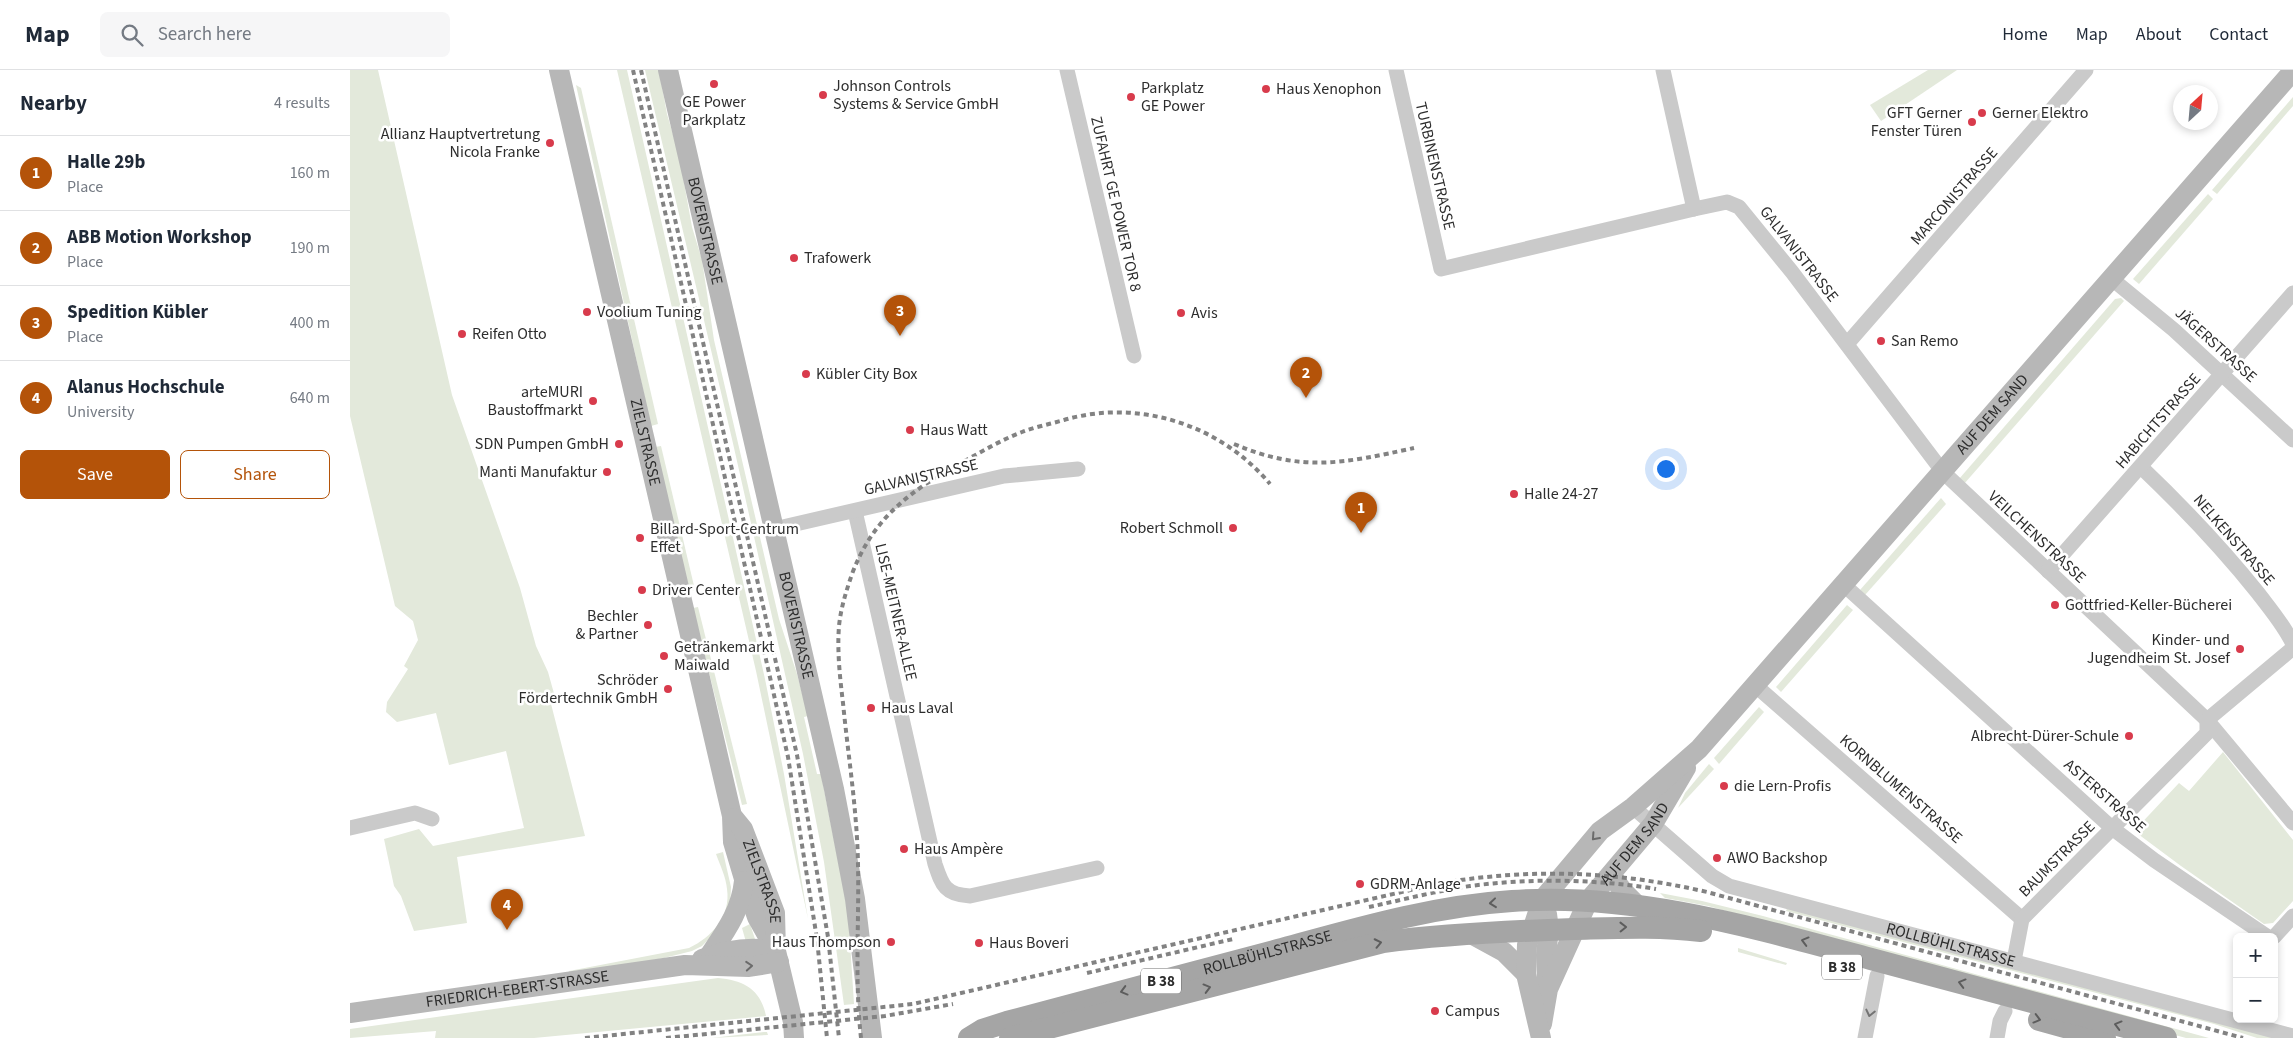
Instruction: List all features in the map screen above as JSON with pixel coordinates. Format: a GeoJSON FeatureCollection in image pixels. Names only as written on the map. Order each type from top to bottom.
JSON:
{"type":"FeatureCollection","features":[{"type":"Feature","properties":{"kind":"main road","name":"ROLLBÜHLSTRASSE"},"geometry":{"type":"LineString","coordinates":[[970,1038],[982,1030],[1016,1020],[1340,933],[1444,908],[1514,900],[1588,901],[1638,906],[1762,930],[2166,1038]]}},
{"type":"Feature","properties":{"kind":"main road","name":"ROLLBÜHLSTRASSE"},"geometry":{"type":"LineString","coordinates":[[1010,1038],[1383,942],[1539,930],[1666,927],[1704,932],[2002,1016],[2105,1038]]}},
{"type":"Feature","properties":{"kind":"street","name":"ZIELSTRASSE"},"geometry":{"type":"LineString","coordinates":[[559,70],[732,816],[733,842],[756,917],[778,956]]}},
{"type":"Feature","properties":{"kind":"street","name":"BOVERISTRASSE"},"geometry":{"type":"LineString","coordinates":[[668,70],[834,789],[853,887],[872,1038]]}},
{"type":"Feature","properties":{"kind":"street","name":"ZUFAHRT GE POWER TOR 8"},"geometry":{"type":"LineString","coordinates":[[1067,70],[1133,351]]}},
{"type":"Feature","properties":{"kind":"street","name":"TURBINENSTRASSE"},"geometry":{"type":"LineString","coordinates":[[1396,70],[1441,269]]}},
{"type":"Feature","properties":{"kind":"street"},"geometry":{"type":"LineString","coordinates":[[1663,70],[1694,209]]}},
{"type":"Feature","properties":{"kind":"street","name":"MARCONISTRASSE"},"geometry":{"type":"LineString","coordinates":[[1847,344],[2086,70]]}},
{"type":"Feature","properties":{"kind":"street","name":"AUF DEM SAND"},"geometry":{"type":"LineString","coordinates":[[1539,930],[1552,900],[1600,831],[1633,807],[1692,757],[2293,71]]}},
{"type":"Feature","properties":{"kind":"street","name":"GALVANISTRASSE"},"geometry":{"type":"LineString","coordinates":[[1441,269],[1555,240],[1727,202],[1739,207],[1847,344],[1943,472]]}},
{"type":"Feature","properties":{"kind":"street","name":"JÄGERSTRASSE"},"geometry":{"type":"LineString","coordinates":[[2112,279],[2174,330],[2293,440]]}},
{"type":"Feature","properties":{"kind":"street","name":"HABICHTSTRASSE"},"geometry":{"type":"LineString","coordinates":[[2048,571],[2293,293]]}},
{"type":"Feature","properties":{"kind":"street","name":"NELKENSTRASSE"},"geometry":{"type":"LineString","coordinates":[[2141,467],[2188,511],[2237,567],[2287,630],[2293,644]]}},
{"type":"Feature","properties":{"kind":"street","name":"GALVANISTRASSE"},"geometry":{"type":"LineString","coordinates":[[774,529],[1004,476],[1078,469]]}},
{"type":"Feature","properties":{"kind":"street","name":"VEILCHENSTRASSE"},"geometry":{"type":"LineString","coordinates":[[1943,472],[2207,720],[2293,823]]}},
{"type":"Feature","properties":{"kind":"street","name":"LISE-MEITNER-ALLEE"},"geometry":{"type":"LineString","coordinates":[[855,511],[935,864],[940,879],[947,890],[958,896],[970,896],[1097,868]]}},
{"type":"Feature","properties":{"kind":"street","name":"ASTERSTRASSE"},"geometry":{"type":"LineString","coordinates":[[1844,585],[2112,828],[2154,860],[2262,933]]}},
{"type":"Feature","properties":{"kind":"street","name":"BAUMSTRASSE"},"geometry":{"type":"LineString","coordinates":[[2014,961],[2022,919],[2207,733],[2207,720],[2293,648]]}},
{"type":"Feature","properties":{"kind":"street","name":"KORNBLUMENSTRASSE"},"geometry":{"type":"LineString","coordinates":[[1756,686],[2022,919]]}},
{"type":"Feature","properties":{"kind":"street","name":"AUF DEM SAND"},"geometry":{"type":"LineString","coordinates":[[1548,989],[1588,901],[1653,824],[1692,757]]}},
{"type":"Feature","properties":{"kind":"street","name":"ROLLBÜHLSTRASSE"},"geometry":{"type":"LineString","coordinates":[[1633,807],[1712,876],[1730,886],[2233,1017]]}},
{"type":"Feature","properties":{"kind":"street"},"geometry":{"type":"LineString","coordinates":[[350,828],[415,813],[432,819]]}},
{"type":"Feature","properties":{"kind":"street","name":"ZIELSTRASSE"},"geometry":{"type":"LineString","coordinates":[[732,816],[743,829],[774,913],[778,956],[793,1022],[794,1038]]}},
{"type":"Feature","properties":{"kind":"street"},"geometry":{"type":"LineString","coordinates":[[1611,875],[1623,892],[1638,906]]}},
{"type":"Feature","properties":{"kind":"street"},"geometry":{"type":"LineString","coordinates":[[709,956],[730,924],[742,899],[744,879]]}},
{"type":"Feature","properties":{"kind":"street"},"geometry":{"type":"LineString","coordinates":[[2278,933],[2293,916]]}},
{"type":"Feature","properties":{"kind":"street"},"geometry":{"type":"LineString","coordinates":[[1539,930],[1527,945],[1526,974],[1541,1035]]}},
{"type":"Feature","properties":{"kind":"street"},"geometry":{"type":"LineString","coordinates":[[1539,930],[1546,955],[1548,989],[1541,1035]]}},
{"type":"Feature","properties":{"kind":"street"},"geometry":{"type":"LineString","coordinates":[[1471,934],[1504,952],[1526,974]]}},
{"type":"Feature","properties":{"kind":"street","name":"FRIEDRICH-EBERT-STRASSE"},"geometry":{"type":"LineString","coordinates":[[685,965],[709,956],[759,948],[778,956]]}},
{"type":"Feature","properties":{"kind":"street","name":"FRIEDRICH-EBERT-STRASSE"},"geometry":{"type":"LineString","coordinates":[[350,1013],[685,965],[749,967],[778,956]]}},
{"type":"Feature","properties":{"kind":"street"},"geometry":{"type":"LineString","coordinates":[[1865,1038],[1877,982]]}},
{"type":"Feature","properties":{"kind":"street"},"geometry":{"type":"LineString","coordinates":[[1997,1038],[2002,1016]]}},
{"type":"Feature","properties":{"kind":"street","name":"ROLLBÜHLSTRASSE"},"geometry":{"type":"LineString","coordinates":[[2256,1023],[2293,1036]]}},
{"type":"Feature","properties":{"kind":"shaded area"},"geometry":{"type":"Polygon","coordinates":[[[350,70],[378,70],[452,395],[520,588],[536,646],[548,672],[555,697],[550,700],[585,836],[457,857],[467,923],[414,931],[401,896],[394,886],[384,839],[419,829],[433,846],[524,828],[506,751],[449,765],[436,713],[397,722],[386,712],[387,702],[408,669],[404,666],[418,640],[413,621],[395,606],[350,416],[350,70]]]}},
{"type":"Feature","properties":{"kind":"shaded area"},"geometry":{"type":"Polygon","coordinates":[[[617,70],[627,70],[765,679],[784,774],[808,919],[756,671],[617,70]]]}},
{"type":"Feature","properties":{"kind":"shaded area"},"geometry":{"type":"Polygon","coordinates":[[[645,70],[659,70],[667,114],[679,155],[692,227],[702,260],[714,340],[779,619],[808,716],[804,717],[817,774],[821,774],[848,911],[854,1004],[844,1005],[824,862],[803,754],[732,439],[645,70]]]}},
{"type":"Feature","properties":{"kind":"shaded area"},"geometry":{"type":"Polygon","coordinates":[[[1928,70],[1957,70],[1881,121],[1870,105],[1928,70]]]}},
{"type":"Feature","properties":{"kind":"shaded area"},"geometry":{"type":"Polygon","coordinates":[[[576,85],[581,88],[658,424],[651,426],[576,85]]]}},
{"type":"Feature","properties":{"kind":"shaded area"},"geometry":{"type":"Polygon","coordinates":[[[2293,97],[2293,106],[2217,194],[2212,190],[2293,97]]]}},
{"type":"Feature","properties":{"kind":"shaded area"},"geometry":{"type":"Polygon","coordinates":[[[2208,194],[2213,199],[2139,284],[2133,279],[2208,194]]]}},
{"type":"Feature","properties":{"kind":"shaded area"},"geometry":{"type":"Polygon","coordinates":[[[2121,298],[2124,301],[1964,484],[1959,479],[2115,299],[2121,298]]]}},
{"type":"Feature","properties":{"kind":"shaded area"},"geometry":{"type":"Polygon","coordinates":[[[661,446],[695,590],[689,591],[655,447],[661,446]]]}},
{"type":"Feature","properties":{"kind":"shaded area"},"geometry":{"type":"Polygon","coordinates":[[[1941,498],[1946,504],[1865,595],[1860,590],[1941,498]]]}},
{"type":"Feature","properties":{"kind":"shaded area"},"geometry":{"type":"Polygon","coordinates":[[[1847,605],[1853,610],[1781,692],[1776,687],[1847,605]]]}},
{"type":"Feature","properties":{"kind":"shaded area"},"geometry":{"type":"Polygon","coordinates":[[[698,607],[747,804],[742,805],[693,608],[698,607]]]}},
{"type":"Feature","properties":{"kind":"shaded area"},"geometry":{"type":"Polygon","coordinates":[[[1759,707],[1764,712],[1719,764],[1714,758],[1759,707]]]}},
{"type":"Feature","properties":{"kind":"shaded area"},"geometry":{"type":"Polygon","coordinates":[[[2223,752],[2293,840],[2293,901],[2273,923],[2264,924],[2134,831],[2179,783],[2189,791],[2223,752]]]}},
{"type":"Feature","properties":{"kind":"shaded area"},"geometry":{"type":"Polygon","coordinates":[[[1709,764],[1714,769],[1678,808],[1685,793],[1709,764]]]}},
{"type":"Feature","properties":{"kind":"shaded area"},"geometry":{"type":"Polygon","coordinates":[[[723,852],[731,887],[730,909],[723,925],[702,946],[692,951],[664,958],[570,975],[569,971],[689,948],[705,938],[723,917],[726,908],[726,885],[716,854],[723,852]]]}},
{"type":"Feature","properties":{"kind":"shaded area"},"geometry":{"type":"Polygon","coordinates":[[[1660,893],[1763,916],[2209,1038],[2186,1038],[1708,906],[1665,898],[1660,893]]]}},
{"type":"Feature","properties":{"kind":"shaded area"},"geometry":{"type":"Polygon","coordinates":[[[1788,906],[2275,1038],[2257,1038],[2214,1024],[1786,911],[1788,906]]]}},
{"type":"Feature","properties":{"kind":"shaded area"},"geometry":{"type":"Polygon","coordinates":[[[750,924],[755,939],[746,942],[742,928],[750,924]]]}},
{"type":"Feature","properties":{"kind":"shaded area"},"geometry":{"type":"Polygon","coordinates":[[[1738,948],[1787,963],[1786,965],[1738,952],[1738,948]]]}},
{"type":"Feature","properties":{"kind":"shaded area"},"geometry":{"type":"Polygon","coordinates":[[[718,978],[736,981],[750,988],[760,999],[766,1016],[534,1038],[435,1038],[436,1031],[350,1038],[350,1029],[718,978]]]}},
{"type":"Feature","properties":{"kind":"shaded area"},"geometry":{"type":"Polygon","coordinates":[[[767,1032],[768,1035],[711,1038],[767,1032]]]}},
{"type":"Feature","properties":{"kind":"railway"},"geometry":{"type":"LineString","coordinates":[[633,70],[788,757],[817,939],[827,1038]]}},
{"type":"Feature","properties":{"kind":"railway"},"geometry":{"type":"LineString","coordinates":[[641,70],[797,755],[828,937],[839,1038]]}},
{"type":"Feature","properties":{"kind":"railway"},"geometry":{"type":"LineString","coordinates":[[861,1038],[858,985],[858,851],[840,675],[838,636],[841,612],[852,574],[861,554],[882,522],[895,508],[925,484],[1006,439],[1027,430],[1092,414],[1121,412],[1149,415],[1177,422],[1203,432],[1228,446],[1250,463],[1270,484]]}},
{"type":"Feature","properties":{"kind":"railway"},"geometry":{"type":"LineString","coordinates":[[1234,444],[1258,453],[1303,462],[1345,461],[1414,448]]}},
{"type":"Feature","properties":{"kind":"railway"},"geometry":{"type":"LineString","coordinates":[[585,1038],[913,1004],[1441,883],[1475,878],[1542,874],[1607,876],[1673,885],[1707,892],[2243,1038]]}},
{"type":"Feature","properties":{"kind":"railway"},"geometry":{"type":"LineString","coordinates":[[1369,907],[1457,888],[1493,883],[1563,881],[1610,883],[1656,889]]}},
{"type":"Feature","properties":{"kind":"railway"},"geometry":{"type":"LineString","coordinates":[[1087,973],[1233,939]]}},
{"type":"Feature","properties":{"kind":"railway"},"geometry":{"type":"LineString","coordinates":[[666,1038],[885,1016],[953,1004]]}},
{"type":"Feature","properties":{"kind":"place","name":"GE Power Parkplatz"},"geometry":{"type":"Point","coordinates":[714,84]}},
{"type":"Feature","properties":{"kind":"place","name":"Haus Xenophon"},"geometry":{"type":"Point","coordinates":[1266,89]}},
{"type":"Feature","properties":{"kind":"place","name":"Johnson Controls Systems & Service GmbH"},"geometry":{"type":"Point","coordinates":[823,95]}},
{"type":"Feature","properties":{"kind":"place","name":"Parkplatz GE Power"},"geometry":{"type":"Point","coordinates":[1131,97]}},
{"type":"Feature","properties":{"kind":"place","name":"Gerner Elektro"},"geometry":{"type":"Point","coordinates":[1982,113]}},
{"type":"Feature","properties":{"kind":"place","name":"GFT Gerner Fenster Türen"},"geometry":{"type":"Point","coordinates":[1972,122]}},
{"type":"Feature","properties":{"kind":"place","name":"Allianz Hauptvertretung Nicola Franke"},"geometry":{"type":"Point","coordinates":[550,143]}},
{"type":"Feature","properties":{"kind":"place","name":"Trafowerk"},"geometry":{"type":"Point","coordinates":[794,258]}},
{"type":"Feature","properties":{"kind":"place","name":"Voolium Tuning"},"geometry":{"type":"Point","coordinates":[587,312]}},
{"type":"Feature","properties":{"kind":"place","name":"Avis"},"geometry":{"type":"Point","coordinates":[1181,313]}},
{"type":"Feature","properties":{"kind":"place","name":"Reifen Otto"},"geometry":{"type":"Point","coordinates":[462,334]}},
{"type":"Feature","properties":{"kind":"place","name":"Spedition Kübler"},"geometry":{"type":"Point","coordinates":[900,336]}},
{"type":"Feature","properties":{"kind":"place","name":"San Remo"},"geometry":{"type":"Point","coordinates":[1881,341]}},
{"type":"Feature","properties":{"kind":"place","name":"Kübler City Box"},"geometry":{"type":"Point","coordinates":[806,374]}},
{"type":"Feature","properties":{"kind":"place","name":"ABB Motion Workshop"},"geometry":{"type":"Point","coordinates":[1306,398]}},
{"type":"Feature","properties":{"kind":"place","name":"arteMURI Baustoffmarkt"},"geometry":{"type":"Point","coordinates":[593,401]}},
{"type":"Feature","properties":{"kind":"place","name":"Haus Watt"},"geometry":{"type":"Point","coordinates":[910,430]}},
{"type":"Feature","properties":{"kind":"place","name":"SDN Pumpen GmbH"},"geometry":{"type":"Point","coordinates":[619,444]}},
{"type":"Feature","properties":{"kind":"place","name":"Manti Manufaktur"},"geometry":{"type":"Point","coordinates":[607,472]}},
{"type":"Feature","properties":{"kind":"place","name":"Halle 24-27"},"geometry":{"type":"Point","coordinates":[1514,494]}},
{"type":"Feature","properties":{"kind":"place","name":"Robert Schmoll"},"geometry":{"type":"Point","coordinates":[1233,528]}},
{"type":"Feature","properties":{"kind":"place","name":"Halle 29b"},"geometry":{"type":"Point","coordinates":[1361,533]}},
{"type":"Feature","properties":{"kind":"place","name":"Billard-Sport-Centrum Effet"},"geometry":{"type":"Point","coordinates":[640,538]}},
{"type":"Feature","properties":{"kind":"place","name":"Driver Center"},"geometry":{"type":"Point","coordinates":[642,590]}},
{"type":"Feature","properties":{"kind":"place","name":"Gottfried-Keller-Bücherei"},"geometry":{"type":"Point","coordinates":[2055,605]}},
{"type":"Feature","properties":{"kind":"place","name":"Bechler & Partner"},"geometry":{"type":"Point","coordinates":[648,625]}},
{"type":"Feature","properties":{"kind":"place","name":"Kinder- und Jugendheim St. Josef"},"geometry":{"type":"Point","coordinates":[2240,649]}},
{"type":"Feature","properties":{"kind":"place","name":"Getränkemarkt Maiwald"},"geometry":{"type":"Point","coordinates":[664,656]}},
{"type":"Feature","properties":{"kind":"place","name":"Schröder Fördertechnik GmbH"},"geometry":{"type":"Point","coordinates":[668,689]}},
{"type":"Feature","properties":{"kind":"place","name":"Haus Laval"},"geometry":{"type":"Point","coordinates":[871,708]}},
{"type":"Feature","properties":{"kind":"place","name":"Albrecht-Dürer-Schule"},"geometry":{"type":"Point","coordinates":[2129,736]}},
{"type":"Feature","properties":{"kind":"place","name":"die Lern-Profis"},"geometry":{"type":"Point","coordinates":[1724,786]}},
{"type":"Feature","properties":{"kind":"place","name":"Haus Ampère"},"geometry":{"type":"Point","coordinates":[904,849]}},
{"type":"Feature","properties":{"kind":"place","name":"AWO Backshop"},"geometry":{"type":"Point","coordinates":[1717,858]}},
{"type":"Feature","properties":{"kind":"place","name":"GDRM-Anlage"},"geometry":{"type":"Point","coordinates":[1360,884]}},
{"type":"Feature","properties":{"kind":"place","name":"Alanus Hochschule"},"geometry":{"type":"Point","coordinates":[507,930]}},
{"type":"Feature","properties":{"kind":"place","name":"Haus Thompson"},"geometry":{"type":"Point","coordinates":[891,942]}},
{"type":"Feature","properties":{"kind":"place","name":"Haus Boveri"},"geometry":{"type":"Point","coordinates":[979,943]}},
{"type":"Feature","properties":{"kind":"place","name":"Campus"},"geometry":{"type":"Point","coordinates":[1435,1011]}}]}
